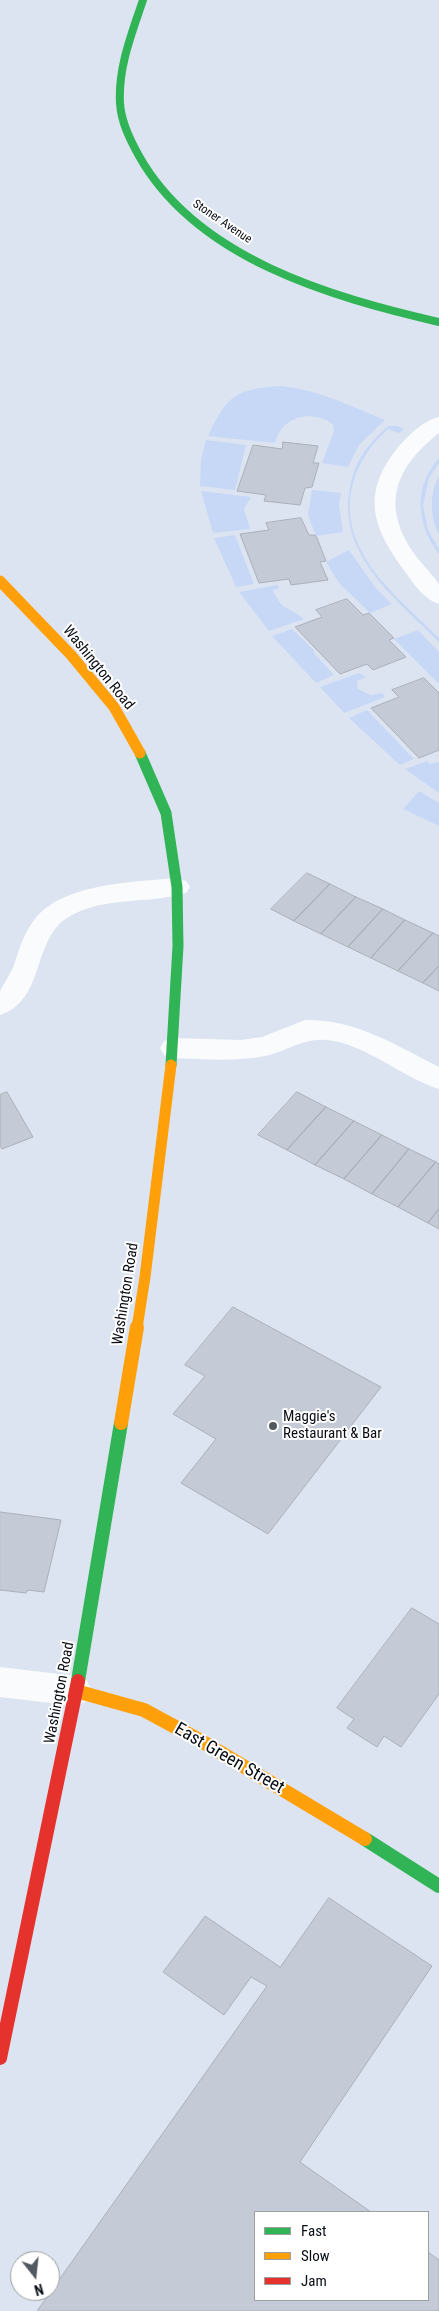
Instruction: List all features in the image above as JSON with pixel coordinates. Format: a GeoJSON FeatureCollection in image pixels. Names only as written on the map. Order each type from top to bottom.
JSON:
{"type":"FeatureCollection","features":[{"type":"Feature","properties":{"kind":"main road","name":"Stoner Avenue"},"geometry":{"type":"LineString","coordinates":[[143,0],[124,58],[119,85],[121,118],[144,170],[181,211],[230,247],[281,274],[329,293],[392,312],[439,322]]}},
{"type":"Feature","properties":{"kind":"main road","name":"Washington Road"},"geometry":{"type":"LineString","coordinates":[[0,581],[71,655],[114,707],[145,760],[166,813],[177,887],[178,946],[173,1048],[145,1277],[76,1691],[0,2058]]}},
{"type":"Feature","properties":{"kind":"main road","name":"East Green Street"},"geometry":{"type":"LineString","coordinates":[[76,1691],[144,1710],[348,1828],[439,1886]]}},
{"type":"Feature","properties":{"kind":"street"},"geometry":{"type":"LineString","coordinates":[[439,423],[424,433],[409,447],[396,464],[386,484],[384,500],[389,531],[399,550],[439,597]]}},
{"type":"Feature","properties":{"kind":"street"},"geometry":{"type":"LineString","coordinates":[[0,1005],[19,988],[40,928],[50,915],[64,907],[85,900],[116,894],[177,887]]}},
{"type":"Feature","properties":{"kind":"street"},"geometry":{"type":"LineString","coordinates":[[173,1048],[241,1050],[266,1046],[305,1030],[328,1030],[354,1036],[439,1079]]}},
{"type":"Feature","properties":{"kind":"street","name":"East Green Street"},"geometry":{"type":"LineString","coordinates":[[0,1682],[76,1691]]}},
{"type":"Feature","properties":{"kind":"shaded area"},"geometry":{"type":"Polygon","coordinates":[[[281,386],[322,395],[385,420],[359,445],[348,467],[322,463],[334,431],[333,424],[316,417],[307,416],[291,421],[284,427],[275,443],[208,436],[221,411],[235,397],[253,389],[281,386]]]}},
{"type":"Feature","properties":{"kind":"shaded area"},"geometry":{"type":"Polygon","coordinates":[[[388,426],[398,426],[404,429],[399,433],[388,429],[369,450],[353,483],[350,515],[355,536],[364,556],[391,591],[439,638],[439,642],[405,609],[374,574],[361,554],[352,534],[348,511],[352,477],[363,453],[388,426]]]}},
{"type":"Feature","properties":{"kind":"shaded area"},"geometry":{"type":"Polygon","coordinates":[[[206,440],[246,445],[235,490],[200,486],[201,459],[206,440]]]}},
{"type":"Feature","properties":{"kind":"shaded area"},"geometry":{"type":"Polygon","coordinates":[[[439,458],[439,463],[429,478],[423,506],[428,530],[439,549],[439,554],[426,530],[421,506],[425,481],[439,458]]]}},
{"type":"Feature","properties":{"kind":"shaded area"},"geometry":{"type":"Polygon","coordinates":[[[439,476],[439,535],[432,513],[432,498],[439,476]]]}},
{"type":"Feature","properties":{"kind":"shaded area"},"geometry":{"type":"Polygon","coordinates":[[[312,490],[341,493],[339,505],[343,532],[316,536],[308,515],[312,490]]]}},
{"type":"Feature","properties":{"kind":"shaded area"},"geometry":{"type":"Polygon","coordinates":[[[201,491],[251,497],[244,509],[250,529],[213,533],[201,491]]]}},
{"type":"Feature","properties":{"kind":"shaded area"},"geometry":{"type":"Polygon","coordinates":[[[235,535],[254,584],[236,587],[214,538],[235,535]]]}},
{"type":"Feature","properties":{"kind":"shaded area"},"geometry":{"type":"Polygon","coordinates":[[[349,550],[375,587],[392,604],[370,613],[339,583],[326,562],[349,550]]]}},
{"type":"Feature","properties":{"kind":"shaded area"},"geometry":{"type":"Polygon","coordinates":[[[277,585],[280,588],[273,590],[276,597],[286,608],[304,619],[269,631],[239,592],[277,585]]]}},
{"type":"Feature","properties":{"kind":"shaded area"},"geometry":{"type":"Polygon","coordinates":[[[292,629],[315,651],[313,652],[334,675],[316,683],[272,636],[292,629]]]}},
{"type":"Feature","properties":{"kind":"shaded area"},"geometry":{"type":"Polygon","coordinates":[[[418,630],[439,652],[439,684],[394,639],[418,630]]]}},
{"type":"Feature","properties":{"kind":"shaded area"},"geometry":{"type":"Polygon","coordinates":[[[359,673],[366,677],[357,681],[358,689],[371,695],[382,693],[384,696],[344,713],[320,687],[359,673]]]}},
{"type":"Feature","properties":{"kind":"shaded area"},"geometry":{"type":"Polygon","coordinates":[[[367,710],[414,759],[400,765],[349,718],[367,710]]]}},
{"type":"Feature","properties":{"kind":"shaded area"},"geometry":{"type":"Polygon","coordinates":[[[427,761],[430,764],[439,762],[439,793],[405,769],[427,761]]]}},
{"type":"Feature","properties":{"kind":"shaded area"},"geometry":{"type":"Polygon","coordinates":[[[419,791],[439,803],[439,826],[403,809],[419,791]]]}},
{"type":"Feature","properties":{"kind":"building"},"geometry":{"type":"Polygon","coordinates":[[[283,442],[318,446],[313,463],[319,463],[312,487],[305,488],[300,505],[264,501],[266,495],[237,491],[253,445],[282,449],[283,442]]]}},
{"type":"Feature","properties":{"kind":"building"},"geometry":{"type":"Polygon","coordinates":[[[301,518],[309,535],[315,535],[317,538],[326,561],[320,562],[328,580],[291,585],[289,579],[259,583],[240,534],[269,530],[266,523],[301,518]]]}},
{"type":"Feature","properties":{"kind":"building"},"geometry":{"type":"Polygon","coordinates":[[[347,599],[363,615],[369,613],[394,638],[389,640],[406,657],[373,670],[367,664],[340,674],[295,627],[322,617],[316,610],[347,599]]]}},
{"type":"Feature","properties":{"kind":"building"},"geometry":{"type":"Polygon","coordinates":[[[424,678],[439,693],[439,750],[419,758],[371,708],[399,697],[392,690],[424,678]]]}},
{"type":"Feature","properties":{"kind":"building"},"geometry":{"type":"Polygon","coordinates":[[[307,873],[330,884],[294,921],[271,909],[307,873]]]}},
{"type":"Feature","properties":{"kind":"building"},"geometry":{"type":"Polygon","coordinates":[[[330,884],[356,897],[321,934],[294,921],[330,884]]]}},
{"type":"Feature","properties":{"kind":"building"},"geometry":{"type":"Polygon","coordinates":[[[356,897],[383,909],[348,947],[321,934],[356,897]]]}},
{"type":"Feature","properties":{"kind":"building"},"geometry":{"type":"Polygon","coordinates":[[[383,909],[405,920],[371,958],[348,947],[383,909]]]}},
{"type":"Feature","properties":{"kind":"building"},"geometry":{"type":"Polygon","coordinates":[[[405,920],[433,933],[398,971],[371,958],[405,920]]]}},
{"type":"Feature","properties":{"kind":"building"},"geometry":{"type":"Polygon","coordinates":[[[433,933],[439,936],[439,966],[423,983],[398,971],[433,933]]]}},
{"type":"Feature","properties":{"kind":"building"},"geometry":{"type":"Polygon","coordinates":[[[439,966],[439,991],[423,983],[439,966]]]}},
{"type":"Feature","properties":{"kind":"building"},"geometry":{"type":"Polygon","coordinates":[[[7,1092],[33,1137],[2,1149],[0,1146],[0,1095],[7,1092]]]}},
{"type":"Feature","properties":{"kind":"building"},"geometry":{"type":"Polygon","coordinates":[[[297,1092],[326,1107],[287,1150],[258,1135],[297,1092]]]}},
{"type":"Feature","properties":{"kind":"building"},"geometry":{"type":"Polygon","coordinates":[[[326,1107],[354,1121],[315,1165],[287,1150],[326,1107]]]}},
{"type":"Feature","properties":{"kind":"building"},"geometry":{"type":"Polygon","coordinates":[[[354,1121],[382,1135],[344,1179],[315,1165],[354,1121]]]}},
{"type":"Feature","properties":{"kind":"building"},"geometry":{"type":"Polygon","coordinates":[[[382,1135],[409,1149],[372,1194],[344,1179],[382,1135]]]}},
{"type":"Feature","properties":{"kind":"building"},"geometry":{"type":"Polygon","coordinates":[[[409,1149],[436,1162],[398,1207],[372,1194],[409,1149]]]}},
{"type":"Feature","properties":{"kind":"building"},"geometry":{"type":"Polygon","coordinates":[[[436,1162],[439,1164],[439,1209],[428,1223],[398,1207],[436,1162]]]}},
{"type":"Feature","properties":{"kind":"building"},"geometry":{"type":"Polygon","coordinates":[[[439,1209],[439,1229],[428,1223],[439,1209]]]}},
{"type":"Feature","properties":{"kind":"building","name":"Maggie's Restaurant & Bar"},"geometry":{"type":"Polygon","coordinates":[[[233,1307],[381,1387],[268,1534],[181,1483],[216,1439],[173,1414],[205,1376],[185,1365],[233,1307]]]}},
{"type":"Feature","properties":{"kind":"building"},"geometry":{"type":"Polygon","coordinates":[[[0,1512],[61,1520],[44,1592],[28,1590],[26,1593],[0,1590],[0,1512]]]}},
{"type":"Feature","properties":{"kind":"building"},"geometry":{"type":"Polygon","coordinates":[[[412,1608],[439,1624],[439,1694],[401,1747],[384,1736],[377,1747],[347,1728],[354,1719],[337,1708],[412,1608]]]}},
{"type":"Feature","properties":{"kind":"building"},"geometry":{"type":"Polygon","coordinates":[[[329,1898],[432,1966],[300,2162],[370,2211],[254,2211],[254,2301],[429,2301],[429,2253],[439,2260],[439,2311],[37,2311],[44,2301],[60,2301],[60,2278],[267,1986],[251,1977],[224,2015],[163,1972],[205,1916],[280,1967],[329,1898]]]}},
{"type":"Feature","properties":{"kind":"traffic: fast"},"geometry":{"type":"LineString","coordinates":[[143,0],[123,64],[120,90],[121,108],[130,139],[152,178],[182,211],[219,239],[261,264],[352,300],[439,322]]}},
{"type":"Feature","properties":{"kind":"traffic: fast"},"geometry":{"type":"LineString","coordinates":[[140,753],[166,813],[177,887],[178,946],[171,1065]]}},
{"type":"Feature","properties":{"kind":"traffic: fast"},"geometry":{"type":"LineString","coordinates":[[78,1681],[121,1423]]}},
{"type":"Feature","properties":{"kind":"traffic: fast"},"geometry":{"type":"LineString","coordinates":[[365,1839],[439,1886]]}},
{"type":"Feature","properties":{"kind":"traffic: slow"},"geometry":{"type":"LineString","coordinates":[[0,581],[71,655],[114,707],[140,753]]}},
{"type":"Feature","properties":{"kind":"traffic: slow"},"geometry":{"type":"LineString","coordinates":[[121,1423],[145,1277],[171,1065]]}},
{"type":"Feature","properties":{"kind":"traffic: slow"},"geometry":{"type":"LineString","coordinates":[[76,1691],[144,1710],[203,1742],[365,1839]]}},
{"type":"Feature","properties":{"kind":"traffic: jam"},"geometry":{"type":"LineString","coordinates":[[0,2058],[78,1681]]}},
{"type":"Feature","properties":{"kind":"place","name":"Maggie's Restaurant & Bar"},"geometry":{"type":"Point","coordinates":[273,1426]}}]}
